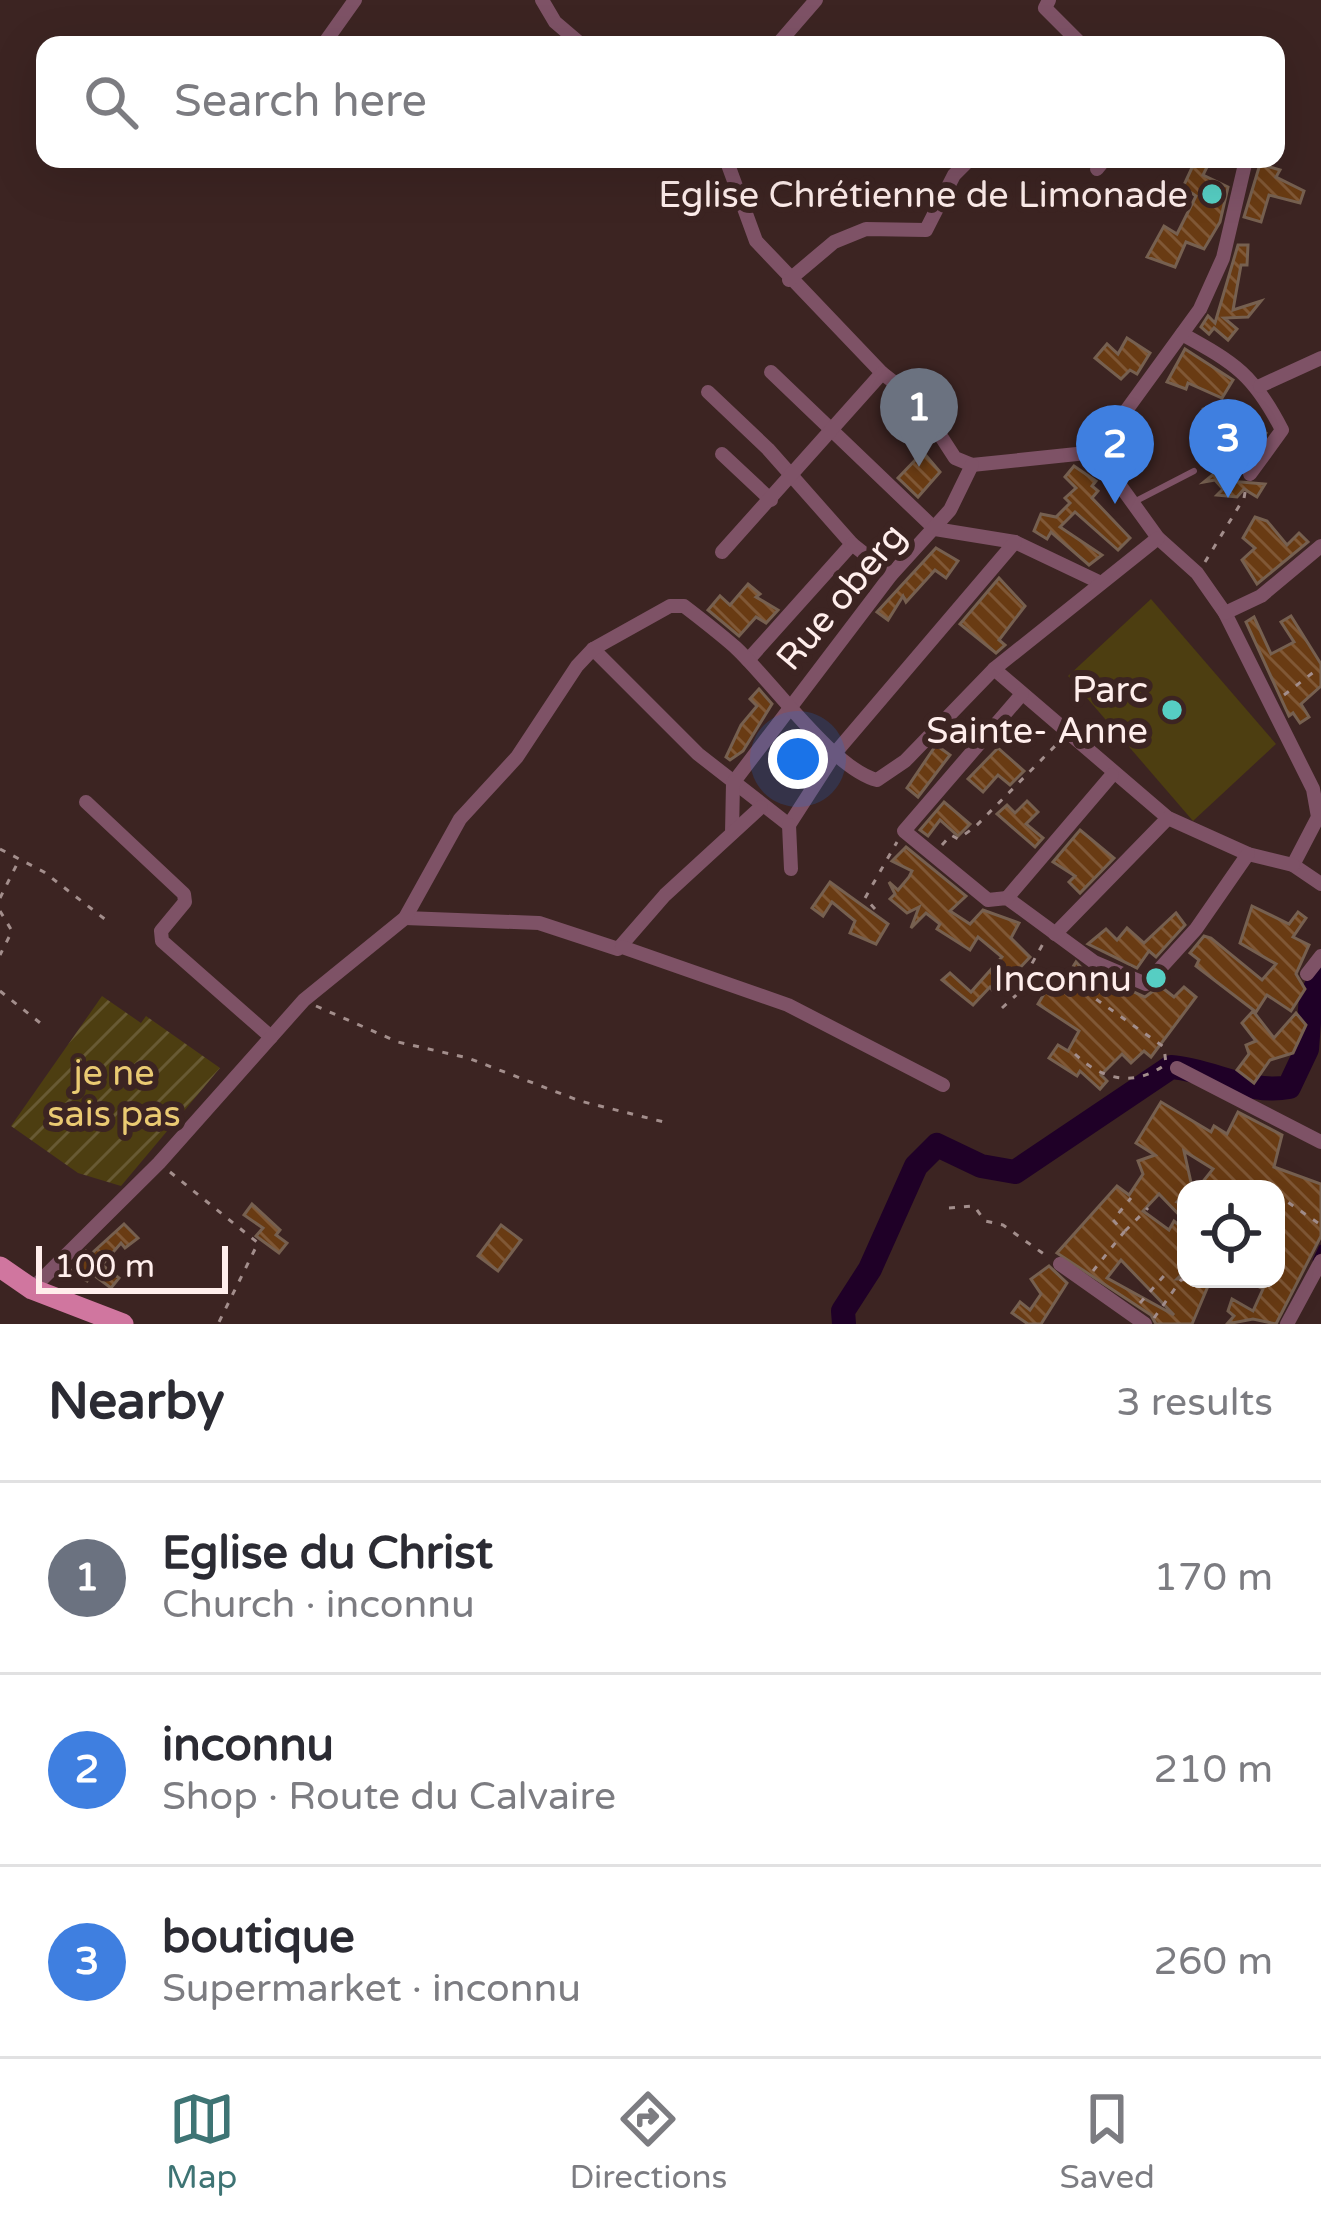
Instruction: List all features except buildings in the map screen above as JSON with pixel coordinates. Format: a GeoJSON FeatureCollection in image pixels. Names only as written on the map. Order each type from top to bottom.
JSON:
{"type":"FeatureCollection","features":[{"type":"Feature","properties":{"kind":"main road"},"geometry":{"type":"LineString","coordinates":[[0,1267],[32,1289],[123,1324]]}},
{"type":"Feature","properties":{"kind":"street"},"geometry":{"type":"LineString","coordinates":[[329,36],[355,0]]}},
{"type":"Feature","properties":{"kind":"street"},"geometry":{"type":"LineString","coordinates":[[542,0],[555,22],[571,36]]}},
{"type":"Feature","properties":{"kind":"street"},"geometry":{"type":"LineString","coordinates":[[785,36],[816,0]]}},
{"type":"Feature","properties":{"kind":"street"},"geometry":{"type":"LineString","coordinates":[[1031,0],[1047,4],[1073,36]]}},
{"type":"Feature","properties":{"kind":"street"},"geometry":{"type":"LineString","coordinates":[[729,168],[756,241],[882,373],[918,401],[955,458],[972,465],[1096,452],[1182,334],[1223,258],[1245,168]]}},
{"type":"Feature","properties":{"kind":"street"},"geometry":{"type":"LineString","coordinates":[[789,280],[833,242],[866,229],[926,230],[962,168]]}},
{"type":"Feature","properties":{"kind":"street"},"geometry":{"type":"LineString","coordinates":[[1182,334],[1242,368],[1260,386],[1282,430],[1250,474]]}},
{"type":"Feature","properties":{"kind":"street"},"geometry":{"type":"LineString","coordinates":[[1260,386],[1321,358]]}},
{"type":"Feature","properties":{"kind":"street","name":"Rue oberg"},"geometry":{"type":"LineString","coordinates":[[771,372],[829,434],[935,530],[1015,542],[1099,582]]}},
{"type":"Feature","properties":{"kind":"street"},"geometry":{"type":"LineString","coordinates":[[722,552],[882,373]]}},
{"type":"Feature","properties":{"kind":"street"},"geometry":{"type":"LineString","coordinates":[[708,392],[768,449],[790,480],[852,544],[891,575]]}},
{"type":"Feature","properties":{"kind":"street"},"geometry":{"type":"LineString","coordinates":[[1096,452],[1158,538],[1197,573],[1225,613],[1313,789],[1318,817],[1292,865]]}},
{"type":"Feature","properties":{"kind":"street"},"geometry":{"type":"LineString","coordinates":[[722,454],[770,500]]}},
{"type":"Feature","properties":{"kind":"street"},"geometry":{"type":"LineString","coordinates":[[935,530],[959,496],[972,465]]}},
{"type":"Feature","properties":{"kind":"street","name":"Rue oberg"},"geometry":{"type":"LineString","coordinates":[[791,702],[891,575],[935,530]]}},
{"type":"Feature","properties":{"kind":"street"},"geometry":{"type":"LineString","coordinates":[[32,1289],[159,1163],[304,1000],[405,918],[460,819],[517,757],[593,650],[677,604],[748,660],[864,777],[877,780],[905,761],[994,669],[1158,538]]}},
{"type":"Feature","properties":{"kind":"street"},"geometry":{"type":"LineString","coordinates":[[791,869],[789,825],[836,752],[1015,542]]}},
{"type":"Feature","properties":{"kind":"street","name":"Rue oberg"},"geometry":{"type":"LineString","coordinates":[[748,660],[852,544]]}},
{"type":"Feature","properties":{"kind":"street"},"geometry":{"type":"LineString","coordinates":[[1225,613],[1261,596],[1321,546]]}},
{"type":"Feature","properties":{"kind":"street"},"geometry":{"type":"LineString","coordinates":[[593,650],[659,719],[761,807],[789,825]]}},
{"type":"Feature","properties":{"kind":"street"},"geometry":{"type":"LineString","coordinates":[[994,669],[1112,775],[1168,818],[1248,854],[1292,865],[1321,884]]}},
{"type":"Feature","properties":{"kind":"street"},"geometry":{"type":"LineString","coordinates":[[1022,694],[904,831],[988,900],[1006,898],[1107,966],[1146,984],[1196,929],[1248,854]]}},
{"type":"Feature","properties":{"kind":"street"},"geometry":{"type":"LineString","coordinates":[[732,833],[733,783],[791,702]]}},
{"type":"Feature","properties":{"kind":"street"},"geometry":{"type":"LineString","coordinates":[[1006,898],[1112,775]]}},
{"type":"Feature","properties":{"kind":"street"},"geometry":{"type":"LineString","coordinates":[[86,802],[184,894],[185,902],[161,931],[162,941],[271,1037]]}},
{"type":"Feature","properties":{"kind":"street"},"geometry":{"type":"LineString","coordinates":[[622,947],[665,895],[761,807]]}},
{"type":"Feature","properties":{"kind":"street"},"geometry":{"type":"LineString","coordinates":[[1055,934],[1168,818]]}},
{"type":"Feature","properties":{"kind":"street"},"geometry":{"type":"LineString","coordinates":[[405,918],[539,923],[622,947],[788,1005],[944,1084]]}},
{"type":"Feature","properties":{"kind":"street"},"geometry":{"type":"LineString","coordinates":[[1307,974],[1321,956]]}},
{"type":"Feature","properties":{"kind":"street"},"geometry":{"type":"LineString","coordinates":[[1177,1068],[1321,1142]]}},
{"type":"Feature","properties":{"kind":"street"},"geometry":{"type":"LineString","coordinates":[[1292,1322],[1321,1262]]}},
{"type":"Feature","properties":{"kind":"street"},"geometry":{"type":"LineString","coordinates":[[1060,1264],[1125,1316],[1148,1324]]}},
{"type":"Feature","properties":{"kind":"lane"},"geometry":{"type":"LineString","coordinates":[[1130,503],[1194,470]]}},
{"type":"Feature","properties":{"kind":"path"},"geometry":{"type":"LineString","coordinates":[[1197,573],[1244,498],[1250,474]]}},
{"type":"Feature","properties":{"kind":"path"},"geometry":{"type":"LineString","coordinates":[[1268,707],[1315,671]]}},
{"type":"Feature","properties":{"kind":"path"},"geometry":{"type":"LineString","coordinates":[[931,853],[951,835],[958,838],[974,827],[1067,736]]}},
{"type":"Feature","properties":{"kind":"path"},"geometry":{"type":"LineString","coordinates":[[875,909],[865,898],[894,845],[909,836]]}},
{"type":"Feature","properties":{"kind":"path"},"geometry":{"type":"LineString","coordinates":[[0,849],[106,920]]}},
{"type":"Feature","properties":{"kind":"path"},"geometry":{"type":"LineString","coordinates":[[0,898],[19,860]]}},
{"type":"Feature","properties":{"kind":"path"},"geometry":{"type":"LineString","coordinates":[[0,911],[12,931],[0,955]]}},
{"type":"Feature","properties":{"kind":"path"},"geometry":{"type":"LineString","coordinates":[[1002,1008],[1034,979],[1030,968],[1041,944],[1055,934]]}},
{"type":"Feature","properties":{"kind":"path"},"geometry":{"type":"LineString","coordinates":[[1075,1054],[1109,1078],[1146,1079],[1166,1064],[1164,1047],[1093,998],[1107,966]]}},
{"type":"Feature","properties":{"kind":"path"},"geometry":{"type":"LineString","coordinates":[[0,992],[44,1026]]}},
{"type":"Feature","properties":{"kind":"path"},"geometry":{"type":"LineString","coordinates":[[304,1000],[398,1042],[468,1058],[580,1101],[664,1122]]}},
{"type":"Feature","properties":{"kind":"path"},"geometry":{"type":"LineString","coordinates":[[159,1163],[258,1243],[218,1324]]}},
{"type":"Feature","properties":{"kind":"path"},"geometry":{"type":"LineString","coordinates":[[1124,1232],[1113,1220],[1131,1198]]}},
{"type":"Feature","properties":{"kind":"path"},"geometry":{"type":"LineString","coordinates":[[1285,1200],[1321,1226]]}},
{"type":"Feature","properties":{"kind":"path"},"geometry":{"type":"LineString","coordinates":[[949,1208],[974,1206],[985,1221],[1003,1225],[1060,1264]]}},
{"type":"Feature","properties":{"kind":"path"},"geometry":{"type":"LineString","coordinates":[[1084,1282],[1148,1208]]}},
{"type":"Feature","properties":{"kind":"path"},"geometry":{"type":"LineString","coordinates":[[1125,1316],[1169,1270]]}},
{"type":"Feature","properties":{"kind":"path"},"geometry":{"type":"LineString","coordinates":[[1148,1324],[1177,1284]]}},
{"type":"Feature","properties":{"kind":"green space","name":"Parc Sainte- Anne"},"geometry":{"type":"Polygon","coordinates":[[[1151,599],[1276,744],[1193,821],[1068,676],[1151,599]]]}},
{"type":"Feature","properties":{"kind":"green space","name":"je ne sais pas"},"geometry":{"type":"Polygon","coordinates":[[[102,996],[141,1023],[146,1016],[220,1068],[121,1186],[78,1173],[11,1126],[102,996]]]}},
{"type":"Feature","properties":{"kind":"waterway"},"geometry":{"type":"LineString","coordinates":[[844,1324],[843,1311],[870,1269],[916,1166],[937,1145],[981,1166],[1015,1172],[1171,1067],[1259,1088],[1289,1087],[1307,1049],[1311,996],[1321,977]]}},
{"type":"Feature","properties":{"kind":"waterway"},"geometry":{"type":"LineString","coordinates":[[1315,1260],[1321,1247]]}},
{"type":"Feature","properties":{"kind":"place","name":"Eglise Chrétienne de Limonade"},"geometry":{"type":"Point","coordinates":[1212,194]}},
{"type":"Feature","properties":{"kind":"place","name":"Eglise du Christ"},"geometry":{"type":"Point","coordinates":[919,467]}},
{"type":"Feature","properties":{"kind":"place","name":"boutique"},"geometry":{"type":"Point","coordinates":[1228,498]}},
{"type":"Feature","properties":{"kind":"place","name":"inconnu"},"geometry":{"type":"Point","coordinates":[1115,504]}},
{"type":"Feature","properties":{"kind":"place","name":"Parc Sainte- Anne"},"geometry":{"type":"Point","coordinates":[1172,710]}},
{"type":"Feature","properties":{"kind":"place","name":"Inconnu"},"geometry":{"type":"Point","coordinates":[1156,978]}}]}
